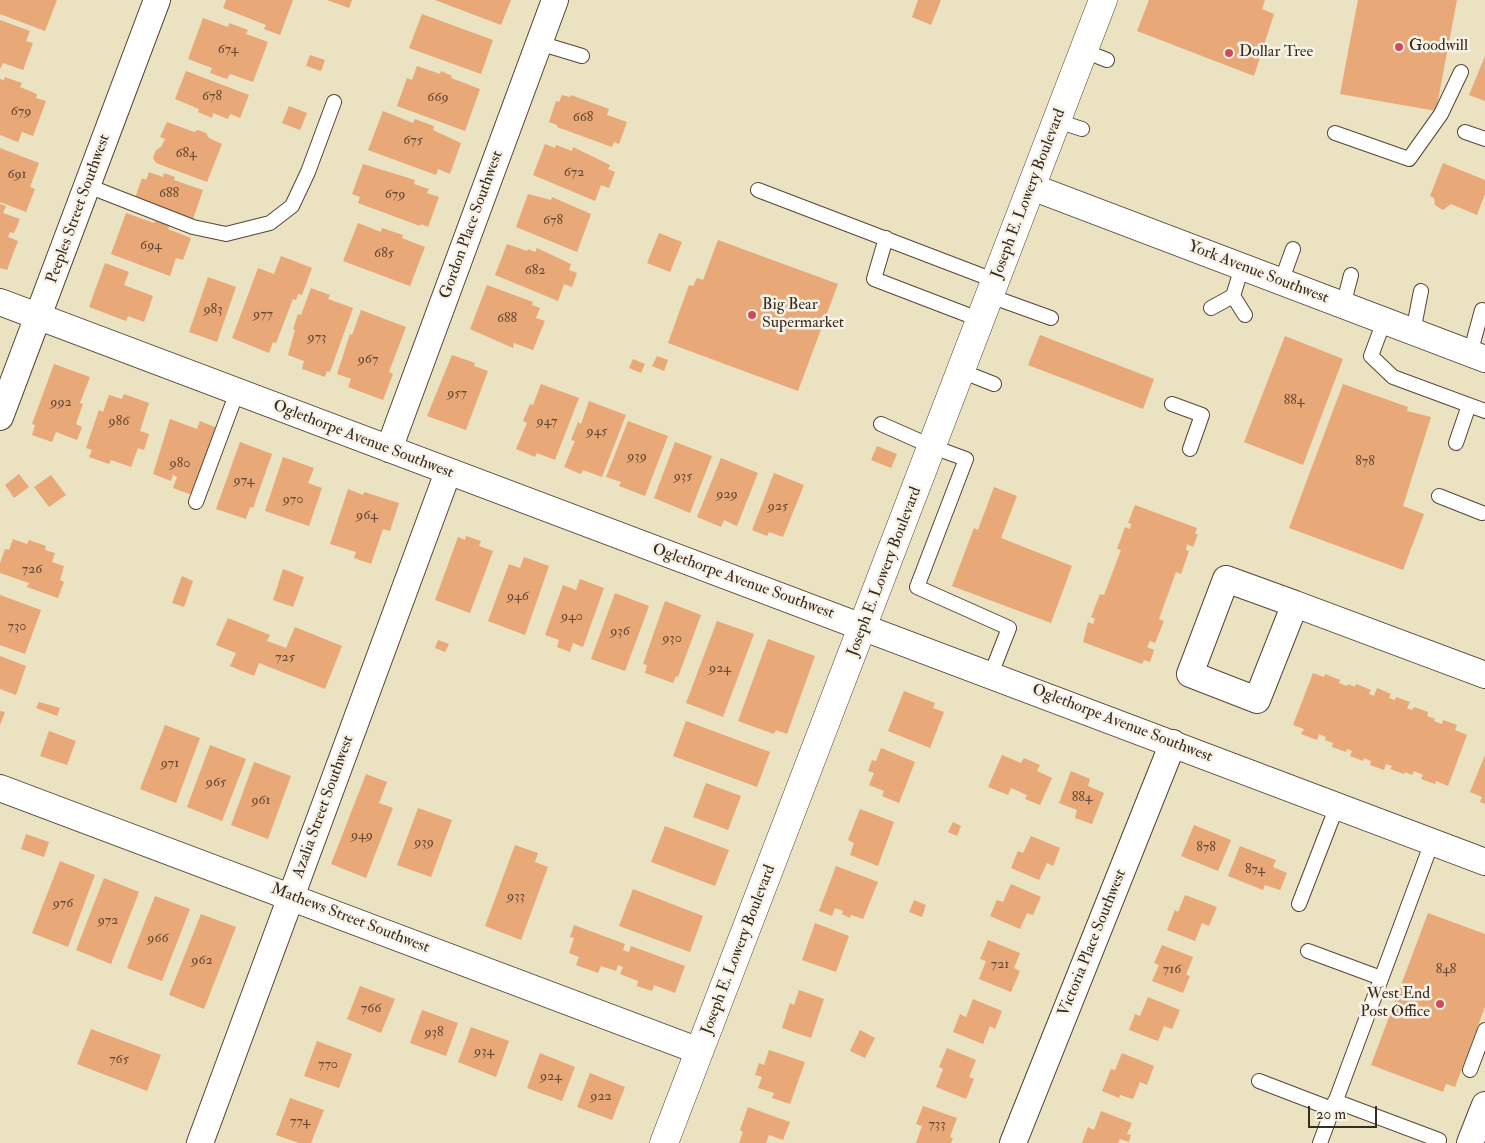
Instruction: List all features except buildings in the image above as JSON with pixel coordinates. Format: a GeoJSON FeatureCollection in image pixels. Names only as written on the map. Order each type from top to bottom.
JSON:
{"type":"FeatureCollection","features":[{"type":"Feature","properties":{"kind":"street","name":"Peeples Street Southwest"},"geometry":{"type":"LineString","coordinates":[[0,417],[157,0]]}},
{"type":"Feature","properties":{"kind":"street","name":"Gordon Place Southwest"},"geometry":{"type":"LineString","coordinates":[[389,449],[555,0]]}},
{"type":"Feature","properties":{"kind":"street","name":"Joseph E. Lowery Boulevard"},"geometry":{"type":"LineString","coordinates":[[664,1143],[1032,187],[1069,125],[1095,55],[1103,0]]}},
{"type":"Feature","properties":{"kind":"street","name":"York Avenue Southwest"},"geometry":{"type":"LineString","coordinates":[[1032,187],[1478,357]]}},
{"type":"Feature","properties":{"kind":"street","name":"Oglethorpe Avenue Southwest"},"geometry":{"type":"LineString","coordinates":[[0,302],[448,472],[991,674],[1485,862]]}},
{"type":"Feature","properties":{"kind":"street","name":"Azalia Street Southwest"},"geometry":{"type":"LineString","coordinates":[[200,1143],[448,472]]}},
{"type":"Feature","properties":{"kind":"street"},"geometry":{"type":"LineString","coordinates":[[1295,604],[1257,700],[1190,674],[1226,579],[1295,604],[1485,675]]}},
{"type":"Feature","properties":{"kind":"street","name":"Victoria Place Southwest"},"geometry":{"type":"LineString","coordinates":[[1013,1143],[1173,743]]}},
{"type":"Feature","properties":{"kind":"street","name":"Mathews Street Southwest"},"geometry":{"type":"LineString","coordinates":[[0,788],[699,1051]]}},
{"type":"Feature","properties":{"kind":"street"},"geometry":{"type":"LineString","coordinates":[[1470,1143],[1485,1105]]}},
{"type":"Feature","properties":{"kind":"lane"},"geometry":{"type":"LineString","coordinates":[[539,43],[582,56]]}},
{"type":"Feature","properties":{"kind":"lane"},"geometry":{"type":"LineString","coordinates":[[1336,133],[1409,159],[1441,114],[1461,72]]}},
{"type":"Feature","properties":{"kind":"lane"},"geometry":{"type":"LineString","coordinates":[[88,186],[193,227],[226,234],[270,223],[292,206],[308,172],[334,102]]}},
{"type":"Feature","properties":{"kind":"lane"},"geometry":{"type":"LineString","coordinates":[[1465,132],[1485,139]]}},
{"type":"Feature","properties":{"kind":"lane"},"geometry":{"type":"LineString","coordinates":[[758,190],[886,238],[989,299]]}},
{"type":"Feature","properties":{"kind":"lane"},"geometry":{"type":"LineString","coordinates":[[886,238],[874,280],[989,299],[1051,318]]}},
{"type":"Feature","properties":{"kind":"lane"},"geometry":{"type":"LineString","coordinates":[[1282,282],[1293,249]]}},
{"type":"Feature","properties":{"kind":"lane"},"geometry":{"type":"LineString","coordinates":[[1212,308],[1233,296],[1242,267]]}},
{"type":"Feature","properties":{"kind":"lane"},"geometry":{"type":"LineString","coordinates":[[1344,306],[1351,275]]}},
{"type":"Feature","properties":{"kind":"lane"},"geometry":{"type":"LineString","coordinates":[[1413,332],[1421,290]]}},
{"type":"Feature","properties":{"kind":"lane"},"geometry":{"type":"LineString","coordinates":[[1233,296],[1245,315]]}},
{"type":"Feature","properties":{"kind":"lane"},"geometry":{"type":"LineString","coordinates":[[1478,357],[1482,310]]}},
{"type":"Feature","properties":{"kind":"lane"},"geometry":{"type":"LineString","coordinates":[[1384,321],[1371,356],[1387,372],[1393,377],[1485,411]]}},
{"type":"Feature","properties":{"kind":"lane"},"geometry":{"type":"LineString","coordinates":[[961,372],[994,384]]}},
{"type":"Feature","properties":{"kind":"lane"},"geometry":{"type":"LineString","coordinates":[[196,502],[237,392]]}},
{"type":"Feature","properties":{"kind":"lane"},"geometry":{"type":"LineString","coordinates":[[1172,404],[1202,415],[1190,448]]}},
{"type":"Feature","properties":{"kind":"lane"},"geometry":{"type":"LineString","coordinates":[[1456,443],[1469,405]]}},
{"type":"Feature","properties":{"kind":"lane"},"geometry":{"type":"LineString","coordinates":[[881,424],[966,459],[917,587],[1009,628],[991,674]]}},
{"type":"Feature","properties":{"kind":"lane"},"geometry":{"type":"LineString","coordinates":[[1439,496],[1482,513]]}},
{"type":"Feature","properties":{"kind":"lane"},"geometry":{"type":"LineString","coordinates":[[1299,904],[1337,806]]}},
{"type":"Feature","properties":{"kind":"lane"},"geometry":{"type":"LineString","coordinates":[[1320,1143],[1432,842]]}},
{"type":"Feature","properties":{"kind":"lane"},"geometry":{"type":"LineString","coordinates":[[1308,951],[1381,978]]}},
{"type":"Feature","properties":{"kind":"lane"},"geometry":{"type":"LineString","coordinates":[[1470,1070],[1485,1030]]}},
{"type":"Feature","properties":{"kind":"lane"},"geometry":{"type":"LineString","coordinates":[[1259,1081],[1439,1140]]}},
{"type":"Feature","properties":{"kind":"place","name":"Goodwill"},"geometry":{"type":"Point","coordinates":[1399,47]}},
{"type":"Feature","properties":{"kind":"place","name":"Dollar Tree"},"geometry":{"type":"Point","coordinates":[1229,53]}},
{"type":"Feature","properties":{"kind":"place","name":"Big Bear Supermarket"},"geometry":{"type":"Point","coordinates":[752,315]}},
{"type":"Feature","properties":{"kind":"place","name":"West End Post Office"},"geometry":{"type":"Point","coordinates":[1440,1004]}}]}
